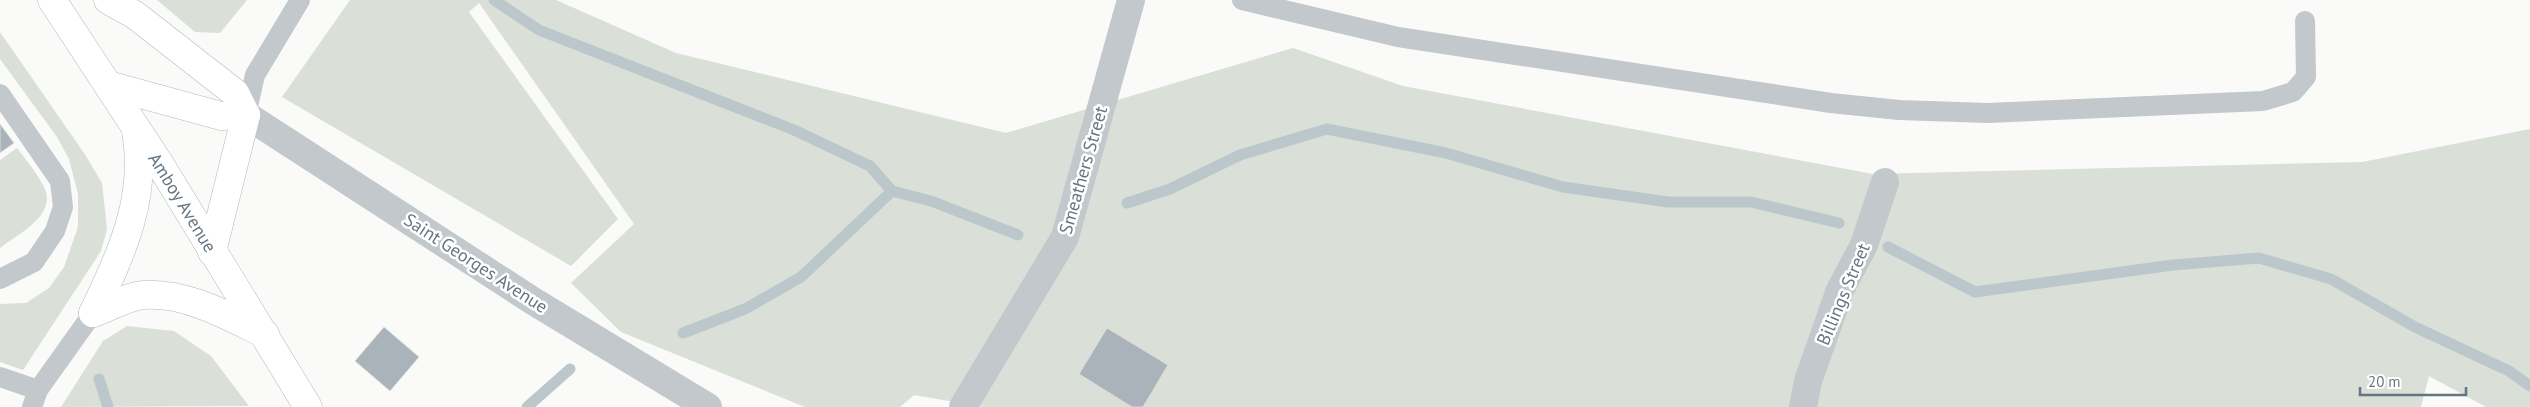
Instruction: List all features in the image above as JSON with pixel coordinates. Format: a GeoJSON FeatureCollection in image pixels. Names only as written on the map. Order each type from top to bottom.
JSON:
{"type":"FeatureCollection","features":[{"type":"Feature","properties":{"kind":"main road","name":"Amboy Avenue"},"geometry":{"type":"LineString","coordinates":[[52,0],[135,127],[265,334],[308,407]]}},
{"type":"Feature","properties":{"kind":"main road"},"geometry":{"type":"LineString","coordinates":[[108,0],[135,15],[235,93],[246,115],[212,252]]}},
{"type":"Feature","properties":{"kind":"main road"},"geometry":{"type":"LineString","coordinates":[[108,85],[221,116],[246,115]]}},
{"type":"Feature","properties":{"kind":"main road"},"geometry":{"type":"LineString","coordinates":[[93,314],[123,250],[136,198],[140,154],[135,127]]}},
{"type":"Feature","properties":{"kind":"main road"},"geometry":{"type":"LineString","coordinates":[[93,314],[142,294],[170,296],[216,310],[265,334]]}},
{"type":"Feature","properties":{"kind":"street","name":"Smeathers Street"},"geometry":{"type":"LineString","coordinates":[[964,407],[1065,237],[1131,0]]}},
{"type":"Feature","properties":{"kind":"street","name":"Saint Georges Avenue"},"geometry":{"type":"LineString","coordinates":[[246,115],[533,301],[708,407]]}},
{"type":"Feature","properties":{"kind":"street","name":"Billings Street"},"geometry":{"type":"LineString","coordinates":[[1803,407],[1808,381],[1840,290],[1864,245],[1885,182]]}},
{"type":"Feature","properties":{"kind":"lane"},"geometry":{"type":"LineString","coordinates":[[246,115],[255,75],[300,0]]}},
{"type":"Feature","properties":{"kind":"lane"},"geometry":{"type":"LineString","coordinates":[[1242,0],[1398,37],[1831,103],[1898,110],[1988,113],[2264,101],[2293,92],[2306,76],[2305,20]]}},
{"type":"Feature","properties":{"kind":"lane"},"geometry":{"type":"LineString","coordinates":[[0,94],[60,180],[63,207],[55,231],[34,262],[0,279]]}},
{"type":"Feature","properties":{"kind":"lane"},"geometry":{"type":"LineString","coordinates":[[0,377],[35,399],[93,314]]}},
{"type":"Feature","properties":{"kind":"shaded area"},"geometry":{"type":"Polygon","coordinates":[[[157,0],[247,0],[220,33],[195,32],[157,0]]]}},
{"type":"Feature","properties":{"kind":"shaded area"},"geometry":{"type":"Polygon","coordinates":[[[350,0],[556,0],[676,53],[1006,133],[1293,48],[1403,86],[1873,174],[2362,162],[2530,129],[2530,407],[2486,407],[2429,376],[2421,407],[983,407],[914,395],[900,407],[805,407],[621,332],[571,283],[634,224],[479,3],[469,12],[618,219],[571,266],[282,97],[350,0]]]}},
{"type":"Feature","properties":{"kind":"shaded area"},"geometry":{"type":"Polygon","coordinates":[[[0,32],[84,153],[102,183],[107,229],[101,251],[23,370],[0,362],[0,304],[26,303],[49,288],[64,267],[78,227],[78,194],[69,159],[57,137],[0,59],[0,32]]]}},
{"type":"Feature","properties":{"kind":"shaded area"},"geometry":{"type":"Polygon","coordinates":[[[17,148],[44,187],[47,197],[46,206],[34,223],[0,248],[0,160],[17,148]]]}},
{"type":"Feature","properties":{"kind":"shaded area"},"geometry":{"type":"Polygon","coordinates":[[[127,326],[174,331],[211,356],[249,406],[61,407],[103,341],[127,326]]]}},
{"type":"Feature","properties":{"kind":"building"},"geometry":{"type":"Polygon","coordinates":[[[0,124],[14,143],[0,153],[0,124]]]}},
{"type":"Feature","properties":{"kind":"building"},"geometry":{"type":"Polygon","coordinates":[[[384,327],[419,357],[390,391],[355,361],[384,327]]]}},
{"type":"Feature","properties":{"kind":"building"},"geometry":{"type":"Polygon","coordinates":[[[1107,328],[1168,365],[1143,407],[1132,407],[1079,374],[1107,328]]]}},
{"type":"Feature","properties":{"kind":"waterway"},"geometry":{"type":"LineString","coordinates":[[494,0],[539,30],[794,130],[870,166],[892,191],[931,201],[1018,235]]}},
{"type":"Feature","properties":{"kind":"waterway"},"geometry":{"type":"LineString","coordinates":[[1127,203],[1170,189],[1240,155],[1327,129],[1446,153],[1563,187],[1668,202],[1751,202],[1839,223]]}},
{"type":"Feature","properties":{"kind":"waterway"},"geometry":{"type":"LineString","coordinates":[[683,333],[745,309],[801,277],[892,191]]}},
{"type":"Feature","properties":{"kind":"waterway"},"geometry":{"type":"LineString","coordinates":[[1888,247],[1975,292],[2173,265],[2259,258],[2331,279],[2415,327],[2509,371],[2530,386]]}},
{"type":"Feature","properties":{"kind":"waterway"},"geometry":{"type":"LineString","coordinates":[[527,407],[570,369]]}},
{"type":"Feature","properties":{"kind":"waterway"},"geometry":{"type":"LineString","coordinates":[[99,379],[108,407]]}}]}
